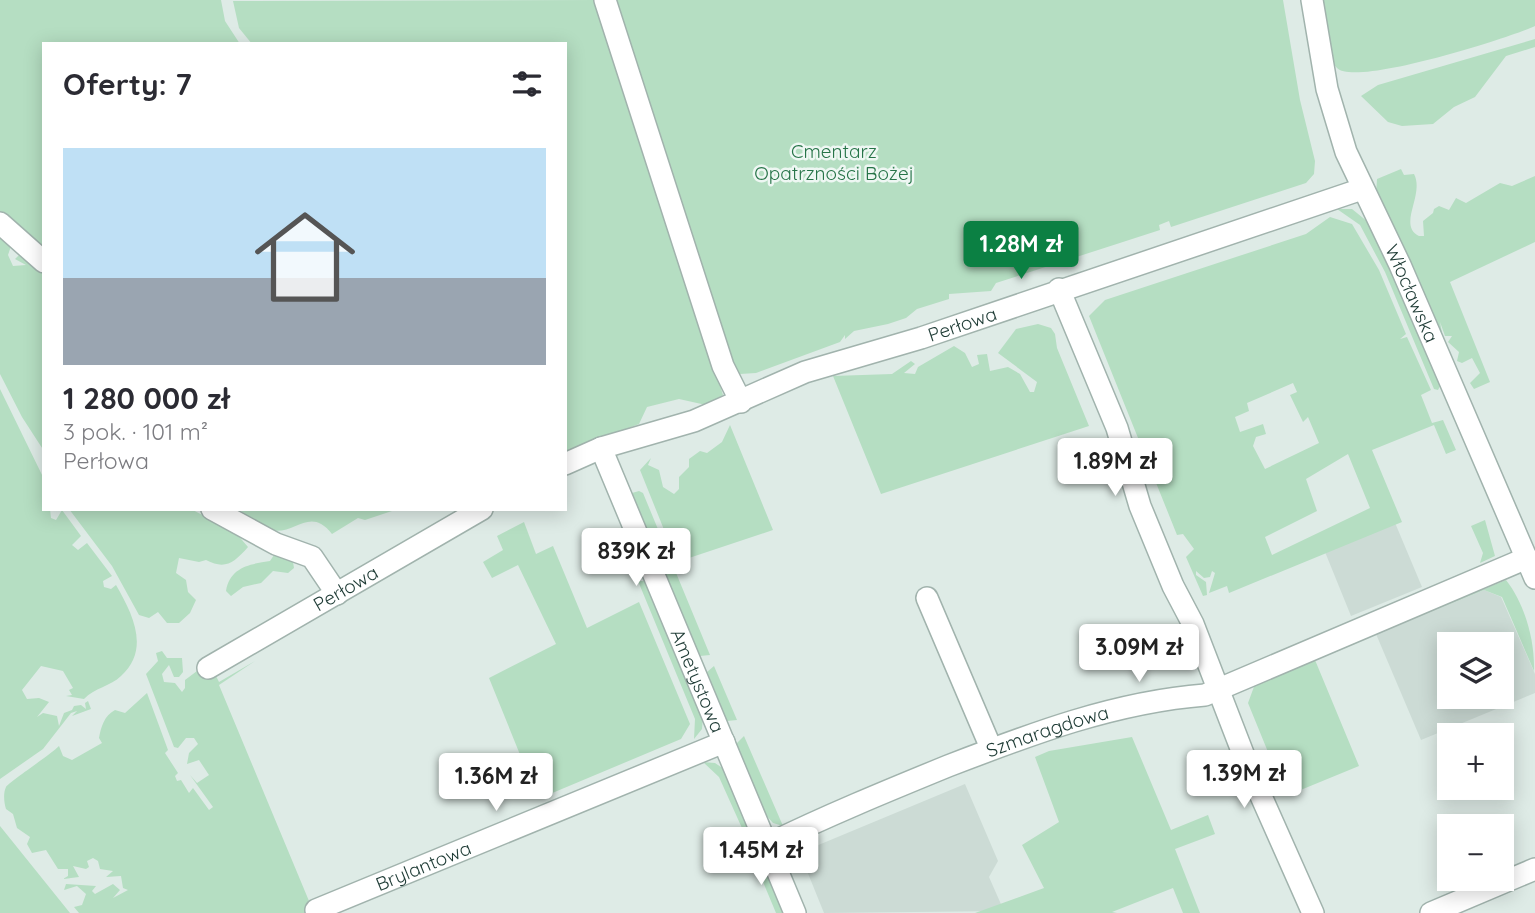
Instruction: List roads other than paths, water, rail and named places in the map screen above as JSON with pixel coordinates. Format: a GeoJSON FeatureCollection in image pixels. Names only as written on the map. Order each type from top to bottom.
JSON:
{"type":"FeatureCollection","features":[{"type":"Feature","properties":{"kind":"street"},"geometry":{"type":"LineString","coordinates":[[605,0],[723,366],[741,402]]}},
{"type":"Feature","properties":{"kind":"street","name":"Włocławska"},"geometry":{"type":"LineString","coordinates":[[1312,0],[1331,108],[1362,189],[1400,265],[1531,568]]}},
{"type":"Feature","properties":{"kind":"street","name":"Perłowa"},"geometry":{"type":"LineString","coordinates":[[567,463],[601,447],[694,421],[805,372],[921,338],[1059,289],[1362,189]]}},
{"type":"Feature","properties":{"kind":"street"},"geometry":{"type":"LineString","coordinates":[[0,223],[42,260]]}},
{"type":"Feature","properties":{"kind":"street"},"geometry":{"type":"LineString","coordinates":[[1059,289],[1117,428],[1140,506],[1173,586],[1193,624],[1241,742],[1249,769],[1313,913]]}},
{"type":"Feature","properties":{"kind":"street","name":"Ametystowa"},"geometry":{"type":"LineString","coordinates":[[601,447],[795,913]]}},
{"type":"Feature","properties":{"kind":"street"},"geometry":{"type":"LineString","coordinates":[[216,511],[276,544],[312,557],[337,594]]}},
{"type":"Feature","properties":{"kind":"street","name":"Perłowa"},"geometry":{"type":"LineString","coordinates":[[208,668],[479,511]]}},
{"type":"Feature","properties":{"kind":"street","name":"Szmaragdowa"},"geometry":{"type":"LineString","coordinates":[[767,845],[883,791],[991,748],[1076,719],[1177,697],[1205,695],[1217,688],[1531,568]]}},
{"type":"Feature","properties":{"kind":"street"},"geometry":{"type":"LineString","coordinates":[[927,598],[991,748]]}},
{"type":"Feature","properties":{"kind":"street","name":"Brylantowa"},"geometry":{"type":"LineString","coordinates":[[316,910],[724,742]]}},
{"type":"Feature","properties":{"kind":"street"},"geometry":{"type":"LineString","coordinates":[[1431,913],[1535,869]]}},
{"type":"Feature","properties":{"kind":"park label","name":"Cmentarz Opatrzności Bożej"},"geometry":{"type":"Point","coordinates":[834,162]}}]}
